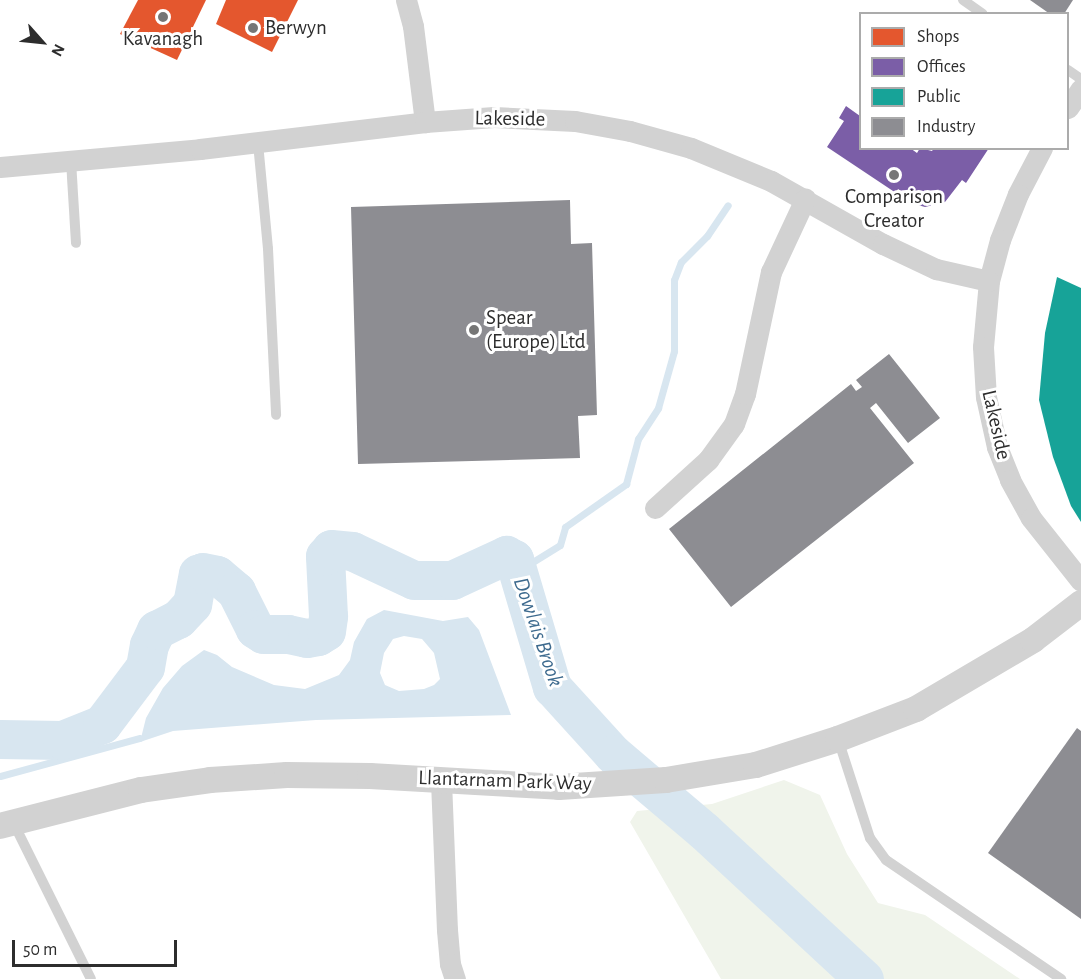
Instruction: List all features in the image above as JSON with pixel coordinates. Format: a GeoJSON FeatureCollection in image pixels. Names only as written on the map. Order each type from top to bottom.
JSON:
{"type":"FeatureCollection","features":[{"type":"Feature","properties":{"kind":"street"},"geometry":{"type":"LineString","coordinates":[[406,0],[413,26],[425,122]]}},
{"type":"Feature","properties":{"kind":"street"},"geometry":{"type":"LineString","coordinates":[[1069,107],[1081,89]]}},
{"type":"Feature","properties":{"kind":"street","name":"Lakeside"},"geometry":{"type":"LineString","coordinates":[[0,167],[258,142],[425,122],[494,117],[575,121],[630,131],[691,148],[806,199],[883,244],[936,269],[989,281]]}},
{"type":"Feature","properties":{"kind":"street","name":"Lakeside"},"geometry":{"type":"LineString","coordinates":[[1041,150],[1018,194],[1000,240],[989,281],[983,347],[987,397],[997,447],[1010,480],[1031,518],[1081,581]]}},
{"type":"Feature","properties":{"kind":"street"},"geometry":{"type":"LineString","coordinates":[[655,508],[708,460],[734,424],[746,394],[771,272],[806,199]]}},
{"type":"Feature","properties":{"kind":"street","name":"Llantarnam Park Way"},"geometry":{"type":"LineString","coordinates":[[6,823],[141,790],[210,780],[287,775],[559,787],[666,780],[756,765],[838,739],[916,709],[1033,640],[1081,603]]}},
{"type":"Feature","properties":{"kind":"street"},"geometry":{"type":"LineString","coordinates":[[441,781],[447,930],[450,964],[455,979]]}},
{"type":"Feature","properties":{"kind":"lane"},"geometry":{"type":"LineString","coordinates":[[963,0],[980,12]]}},
{"type":"Feature","properties":{"kind":"lane"},"geometry":{"type":"LineString","coordinates":[[258,142],[268,249],[276,416]]}},
{"type":"Feature","properties":{"kind":"lane"},"geometry":{"type":"LineString","coordinates":[[71,161],[76,243]]}},
{"type":"Feature","properties":{"kind":"lane"},"geometry":{"type":"LineString","coordinates":[[838,739],[870,838],[886,860],[1061,979]]}},
{"type":"Feature","properties":{"kind":"lane"},"geometry":{"type":"LineString","coordinates":[[6,823],[92,979]]}},
{"type":"Feature","properties":{"kind":"shaded area"},"geometry":{"type":"Polygon","coordinates":[[[384,610],[443,621],[468,617],[479,630],[511,715],[316,720],[173,731],[140,742],[146,718],[163,688],[182,666],[204,650],[217,655],[232,667],[274,685],[305,689],[339,675],[350,660],[354,642],[367,619],[384,610]],[[404,636],[393,639],[384,653],[380,673],[385,685],[399,691],[424,689],[434,685],[440,679],[434,653],[422,639],[404,636]]]}},
{"type":"Feature","properties":{"kind":"shaded area"},"geometry":{"type":"Polygon","coordinates":[[[784,780],[820,795],[847,854],[878,903],[925,915],[1020,979],[721,979],[630,822],[637,811],[712,804],[784,780]]]}},
{"type":"Feature","properties":{"kind":"building: Shops","name":"Kavanagh"},"geometry":{"type":"Polygon","coordinates":[[[138,0],[206,0],[177,60],[120,34],[138,0]]]}},
{"type":"Feature","properties":{"kind":"building: Shops","name":"Berwyn"},"geometry":{"type":"Polygon","coordinates":[[[226,0],[298,0],[272,52],[216,24],[226,0]]]}},
{"type":"Feature","properties":{"kind":"building: Offices"},"geometry":{"type":"Polygon","coordinates":[[[846,106],[859,115],[859,150],[913,150],[917,153],[919,150],[988,150],[966,183],[962,180],[945,202],[925,207],[903,195],[904,193],[898,189],[896,193],[827,147],[844,121],[839,118],[846,106]]]}},
{"type":"Feature","properties":{"kind":"building: Public"},"geometry":{"type":"Polygon","coordinates":[[[1057,277],[1081,288],[1081,522],[1071,506],[1053,457],[1039,400],[1045,333],[1057,277]]]}},
{"type":"Feature","properties":{"kind":"building: Industry"},"geometry":{"type":"Polygon","coordinates":[[[1030,0],[1073,0],[1065,12],[1047,12],[1030,0]]]}},
{"type":"Feature","properties":{"kind":"building: Industry","name":"Spear (Europe) Ltd"},"geometry":{"type":"Polygon","coordinates":[[[570,200],[571,244],[592,243],[597,415],[578,416],[580,458],[358,464],[351,207],[570,200]]]}},
{"type":"Feature","properties":{"kind":"building: Industry"},"geometry":{"type":"Polygon","coordinates":[[[889,354],[940,418],[908,443],[876,403],[870,408],[914,463],[731,607],[669,529],[851,384],[856,391],[862,387],[856,380],[889,354]]]}},
{"type":"Feature","properties":{"kind":"building: Industry"},"geometry":{"type":"Polygon","coordinates":[[[1077,728],[1081,731],[1081,919],[988,853],[1077,728]]]}},
{"type":"Feature","properties":{"kind":"waterway"},"geometry":{"type":"LineString","coordinates":[[518,571],[560,545],[565,527],[626,484],[638,439],[658,408],[674,351],[674,280],[681,262],[707,236],[728,205]]}},
{"type":"Feature","properties":{"kind":"waterway","name":"Dowlais Brook"},"geometry":{"type":"LineString","coordinates":[[0,739],[62,740],[102,724],[145,667],[149,645],[156,630],[178,619],[192,604],[198,574],[203,572],[217,575],[236,591],[255,629],[263,634],[288,634],[307,638],[318,636],[326,631],[328,616],[325,556],[331,549],[352,551],[414,580],[452,580],[506,555],[514,559],[552,687],[613,754],[704,831],[864,979]]}},
{"type":"Feature","properties":{"kind":"waterway"},"geometry":{"type":"LineString","coordinates":[[0,776],[140,738]]}},
{"type":"Feature","properties":{"kind":"place","name":"Kavanagh"},"geometry":{"type":"Point","coordinates":[163,17]}},
{"type":"Feature","properties":{"kind":"place","name":"Berwyn"},"geometry":{"type":"Point","coordinates":[253,28]}},
{"type":"Feature","properties":{"kind":"place","name":"Comparison Creator"},"geometry":{"type":"Point","coordinates":[894,175]}},
{"type":"Feature","properties":{"kind":"place","name":"Spear (Europe) Ltd"},"geometry":{"type":"Point","coordinates":[474,330]}}]}
